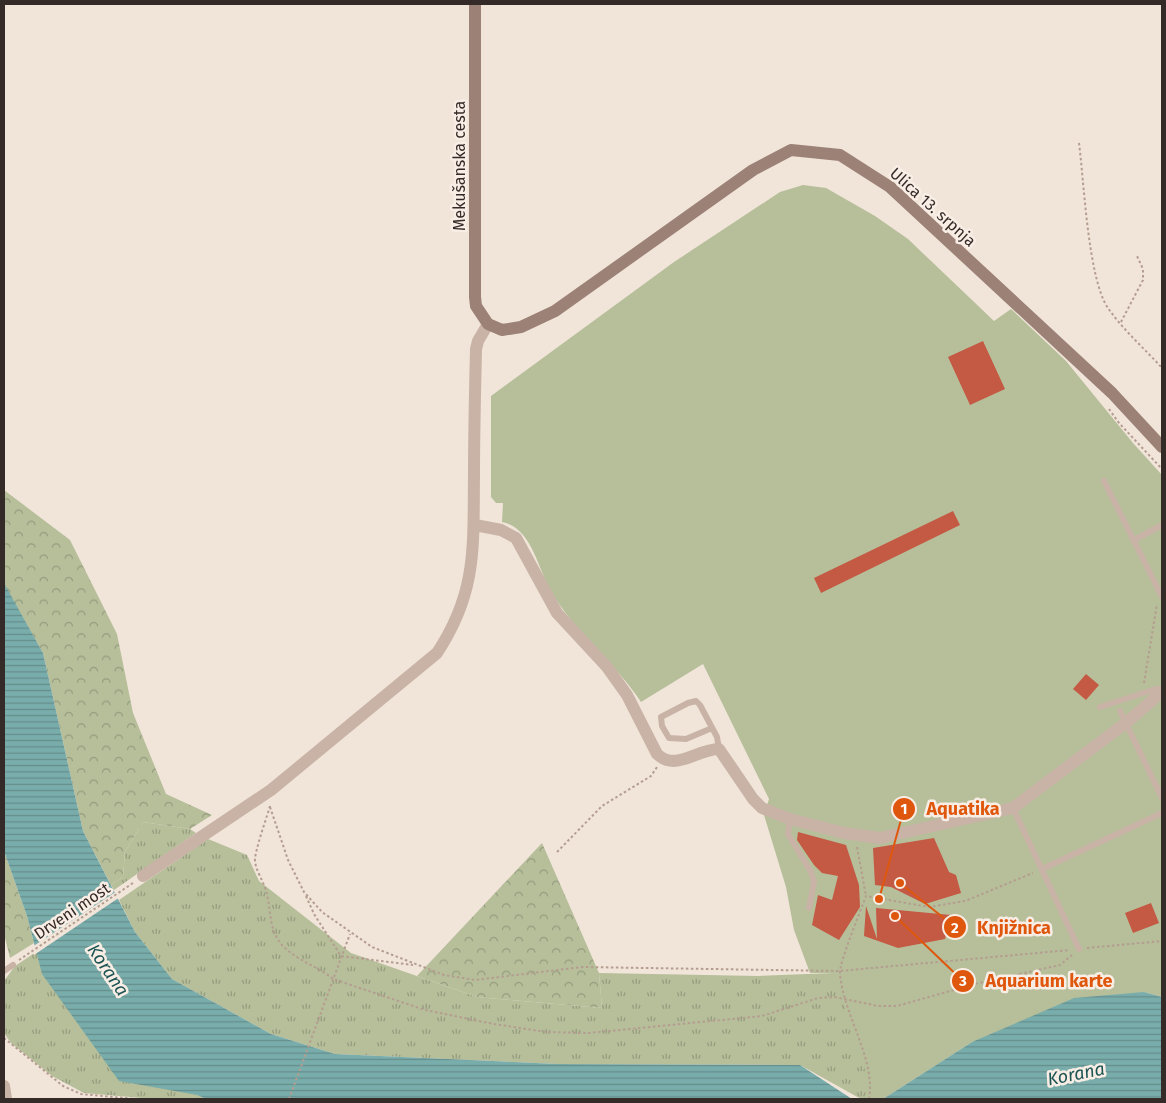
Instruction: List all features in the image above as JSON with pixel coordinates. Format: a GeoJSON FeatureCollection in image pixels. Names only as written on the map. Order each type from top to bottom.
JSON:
{"type":"FeatureCollection","features":[{"type":"Feature","properties":{"kind":"street","name":"Mekušanska cesta"},"geometry":{"type":"LineString","coordinates":[[475,4],[475,297],[476,306],[488,324]]}},
{"type":"Feature","properties":{"kind":"street","name":"Ulica 13. srpnja"},"geometry":{"type":"LineString","coordinates":[[488,324],[502,330],[511,330],[555,311],[753,170],[790,150],[840,155],[890,187],[1107,388],[1162,447]]}},
{"type":"Feature","properties":{"kind":"street"},"geometry":{"type":"LineString","coordinates":[[143,876],[271,790],[437,653],[453,628],[466,594],[473,557],[475,525],[476,349],[478,341],[488,324]]}},
{"type":"Feature","properties":{"kind":"street"},"geometry":{"type":"LineString","coordinates":[[475,525],[501,530],[516,538],[557,613],[607,667],[627,695],[657,754],[663,759],[672,762],[712,749],[719,750],[725,755],[753,799],[762,808],[790,819],[844,833],[880,838],[1013,808],[1124,716],[1162,691]]}},
{"type":"Feature","properties":{"kind":"street"},"geometry":{"type":"LineString","coordinates":[[4,1086],[6,1099]]}},
{"type":"Feature","properties":{"kind":"lane"},"geometry":{"type":"LineString","coordinates":[[1104,481],[1134,540],[1160,599]]}},
{"type":"Feature","properties":{"kind":"lane"},"geometry":{"type":"LineString","coordinates":[[1134,540],[1162,526]]}},
{"type":"Feature","properties":{"kind":"lane"},"geometry":{"type":"LineString","coordinates":[[1100,707],[1156,689],[1162,691]]}},
{"type":"Feature","properties":{"kind":"lane"},"geometry":{"type":"LineString","coordinates":[[712,728],[686,739],[670,738],[662,726],[661,717],[688,702],[696,701],[712,728],[719,750]]}},
{"type":"Feature","properties":{"kind":"lane"},"geometry":{"type":"LineString","coordinates":[[1124,716],[1162,798]]}},
{"type":"Feature","properties":{"kind":"lane"},"geometry":{"type":"LineString","coordinates":[[1013,808],[1079,949]]}},
{"type":"Feature","properties":{"kind":"lane"},"geometry":{"type":"LineString","coordinates":[[1042,869],[1162,813]]}},
{"type":"Feature","properties":{"kind":"lane"},"geometry":{"type":"LineString","coordinates":[[790,819],[788,834],[811,872],[814,882],[809,908]]}},
{"type":"Feature","properties":{"kind":"lane"},"geometry":{"type":"LineString","coordinates":[[4,971],[13,964]]}},
{"type":"Feature","properties":{"kind":"path"},"geometry":{"type":"LineString","coordinates":[[1079,142],[1094,269],[1099,290],[1108,308],[1162,368]]}},
{"type":"Feature","properties":{"kind":"path"},"geometry":{"type":"LineString","coordinates":[[1121,322],[1143,280],[1143,269],[1137,256]]}},
{"type":"Feature","properties":{"kind":"path"},"geometry":{"type":"LineString","coordinates":[[1107,406],[1162,469]]}},
{"type":"Feature","properties":{"kind":"path"},"geometry":{"type":"LineString","coordinates":[[1144,688],[1160,599]]}},
{"type":"Feature","properties":{"kind":"path"},"geometry":{"type":"LineString","coordinates":[[557,852],[602,806],[651,776],[663,759]]}},
{"type":"Feature","properties":{"kind":"path"},"geometry":{"type":"LineString","coordinates":[[271,790],[270,806],[255,860],[267,894],[268,912],[273,930],[281,944],[299,960],[323,971],[333,979],[425,1010],[494,1024],[589,1033],[762,1016],[818,998],[845,999],[878,1006],[897,1006],[975,984],[1060,965],[1079,949],[1162,942]]}},
{"type":"Feature","properties":{"kind":"path"},"geometry":{"type":"LineString","coordinates":[[270,806],[288,860],[314,914],[341,956]]}},
{"type":"Feature","properties":{"kind":"path"},"geometry":{"type":"LineString","coordinates":[[857,846],[866,896],[839,971],[845,999],[870,1072],[869,1099]]}},
{"type":"Feature","properties":{"kind":"path"},"geometry":{"type":"LineString","coordinates":[[866,896],[928,907],[965,901],[1042,869]]}},
{"type":"Feature","properties":{"kind":"path","name":"Drveni most"},"geometry":{"type":"LineString","coordinates":[[13,964],[143,876]]}},
{"type":"Feature","properties":{"kind":"path"},"geometry":{"type":"LineString","coordinates":[[304,892],[322,912],[350,934],[372,947],[444,975],[475,980],[582,967],[785,972],[839,971],[1060,950]]}},
{"type":"Feature","properties":{"kind":"path"},"geometry":{"type":"LineString","coordinates":[[288,1099],[350,934]]}},
{"type":"Feature","properties":{"kind":"path"},"geometry":{"type":"LineString","coordinates":[[341,956],[418,965]]}},
{"type":"Feature","properties":{"kind":"path"},"geometry":{"type":"LineString","coordinates":[[4,1038],[63,1086],[81,1094],[135,1099]]}},
{"type":"Feature","properties":{"kind":"green space"},"geometry":{"type":"Polygon","coordinates":[[[803,185],[826,188],[875,216],[908,239],[994,321],[1011,309],[1066,361],[1133,443],[1162,475],[1162,997],[1144,992],[972,1042],[883,1099],[866,1099],[868,1078],[851,1032],[838,977],[832,973],[810,973],[794,930],[786,887],[764,815],[769,799],[703,664],[641,702],[631,687],[583,634],[561,606],[551,591],[527,540],[512,526],[502,522],[503,503],[496,503],[491,497],[491,396],[674,262],[780,192],[803,185]]]}},
{"type":"Feature","properties":{"kind":"green space"},"geometry":{"type":"Polygon","coordinates":[[[4,490],[70,540],[117,634],[133,713],[166,794],[212,815],[190,829],[143,822],[125,852],[123,877],[111,885],[83,831],[43,653],[4,584],[4,490]]]}},
{"type":"Feature","properties":{"kind":"green space"},"geometry":{"type":"Polygon","coordinates":[[[143,822],[190,829],[196,833],[114,890],[111,885],[123,877],[125,852],[143,822]]]}},
{"type":"Feature","properties":{"kind":"green space"},"geometry":{"type":"Polygon","coordinates":[[[208,839],[247,855],[259,881],[351,953],[477,997],[602,1008],[599,973],[758,976],[834,973],[1148,987],[1073,993],[971,1037],[871,1099],[861,1099],[800,1065],[558,1064],[335,1054],[271,1034],[172,979],[135,932],[119,900],[208,839]]]}},
{"type":"Feature","properties":{"kind":"green space"},"geometry":{"type":"Polygon","coordinates":[[[542,843],[599,973],[602,1008],[477,997],[417,976],[542,843]]]}},
{"type":"Feature","properties":{"kind":"green space"},"geometry":{"type":"Polygon","coordinates":[[[4,851],[27,916],[34,943],[10,958],[4,934],[4,851]]]}},
{"type":"Feature","properties":{"kind":"green space"},"geometry":{"type":"Polygon","coordinates":[[[36,952],[197,1095],[206,1099],[153,1099],[84,1093],[52,1076],[11,1043],[4,1033],[4,981],[15,966],[36,952]]]}},
{"type":"Feature","properties":{"kind":"water","name":"Korana"},"geometry":{"type":"Polygon","coordinates":[[[4,583],[43,653],[83,831],[135,932],[172,979],[271,1034],[335,1054],[558,1064],[800,1065],[852,1099],[206,1099],[197,1095],[119,1081],[42,974],[27,916],[4,851],[4,583]]]}},
{"type":"Feature","properties":{"kind":"water","name":"Korana"},"geometry":{"type":"Polygon","coordinates":[[[1144,992],[1162,997],[1162,1099],[883,1099],[972,1042],[1074,998],[1144,992]]]}},
{"type":"Feature","properties":{"kind":"pier"},"geometry":{"type":"Polygon","coordinates":[[[117,891],[120,897],[34,955],[32,947],[117,891]]]}},
{"type":"Feature","properties":{"kind":"building"},"geometry":{"type":"Polygon","coordinates":[[[983,341],[1005,389],[970,405],[948,357],[983,341]]]}},
{"type":"Feature","properties":{"kind":"building"},"geometry":{"type":"Polygon","coordinates":[[[953,511],[960,525],[821,593],[814,578],[953,511]]]}},
{"type":"Feature","properties":{"kind":"building"},"geometry":{"type":"Polygon","coordinates":[[[1086,674],[1099,685],[1086,700],[1073,689],[1086,674]]]}},
{"type":"Feature","properties":{"kind":"building"},"geometry":{"type":"Polygon","coordinates":[[[798,832],[846,845],[859,885],[860,907],[839,940],[812,925],[818,895],[832,900],[838,876],[822,873],[814,865],[797,840],[798,832]]]}},
{"type":"Feature","properties":{"kind":"building"},"geometry":{"type":"Polygon","coordinates":[[[934,838],[949,872],[956,875],[961,893],[925,904],[891,887],[875,885],[873,848],[934,838]]]}},
{"type":"Feature","properties":{"kind":"building"},"geometry":{"type":"Polygon","coordinates":[[[1151,903],[1159,923],[1133,933],[1125,913],[1151,903]]]}},
{"type":"Feature","properties":{"kind":"building"},"geometry":{"type":"Polygon","coordinates":[[[866,906],[877,939],[876,908],[951,915],[945,939],[898,948],[864,936],[866,906]]]}},
{"type":"Feature","properties":{"kind":"place","name":"Knjižnica"},"geometry":{"type":"Point","coordinates":[900,883]}},
{"type":"Feature","properties":{"kind":"place","name":"Aquatika"},"geometry":{"type":"Point","coordinates":[879,899]}},
{"type":"Feature","properties":{"kind":"place","name":"Aquarium karte"},"geometry":{"type":"Point","coordinates":[895,916]}}]}
